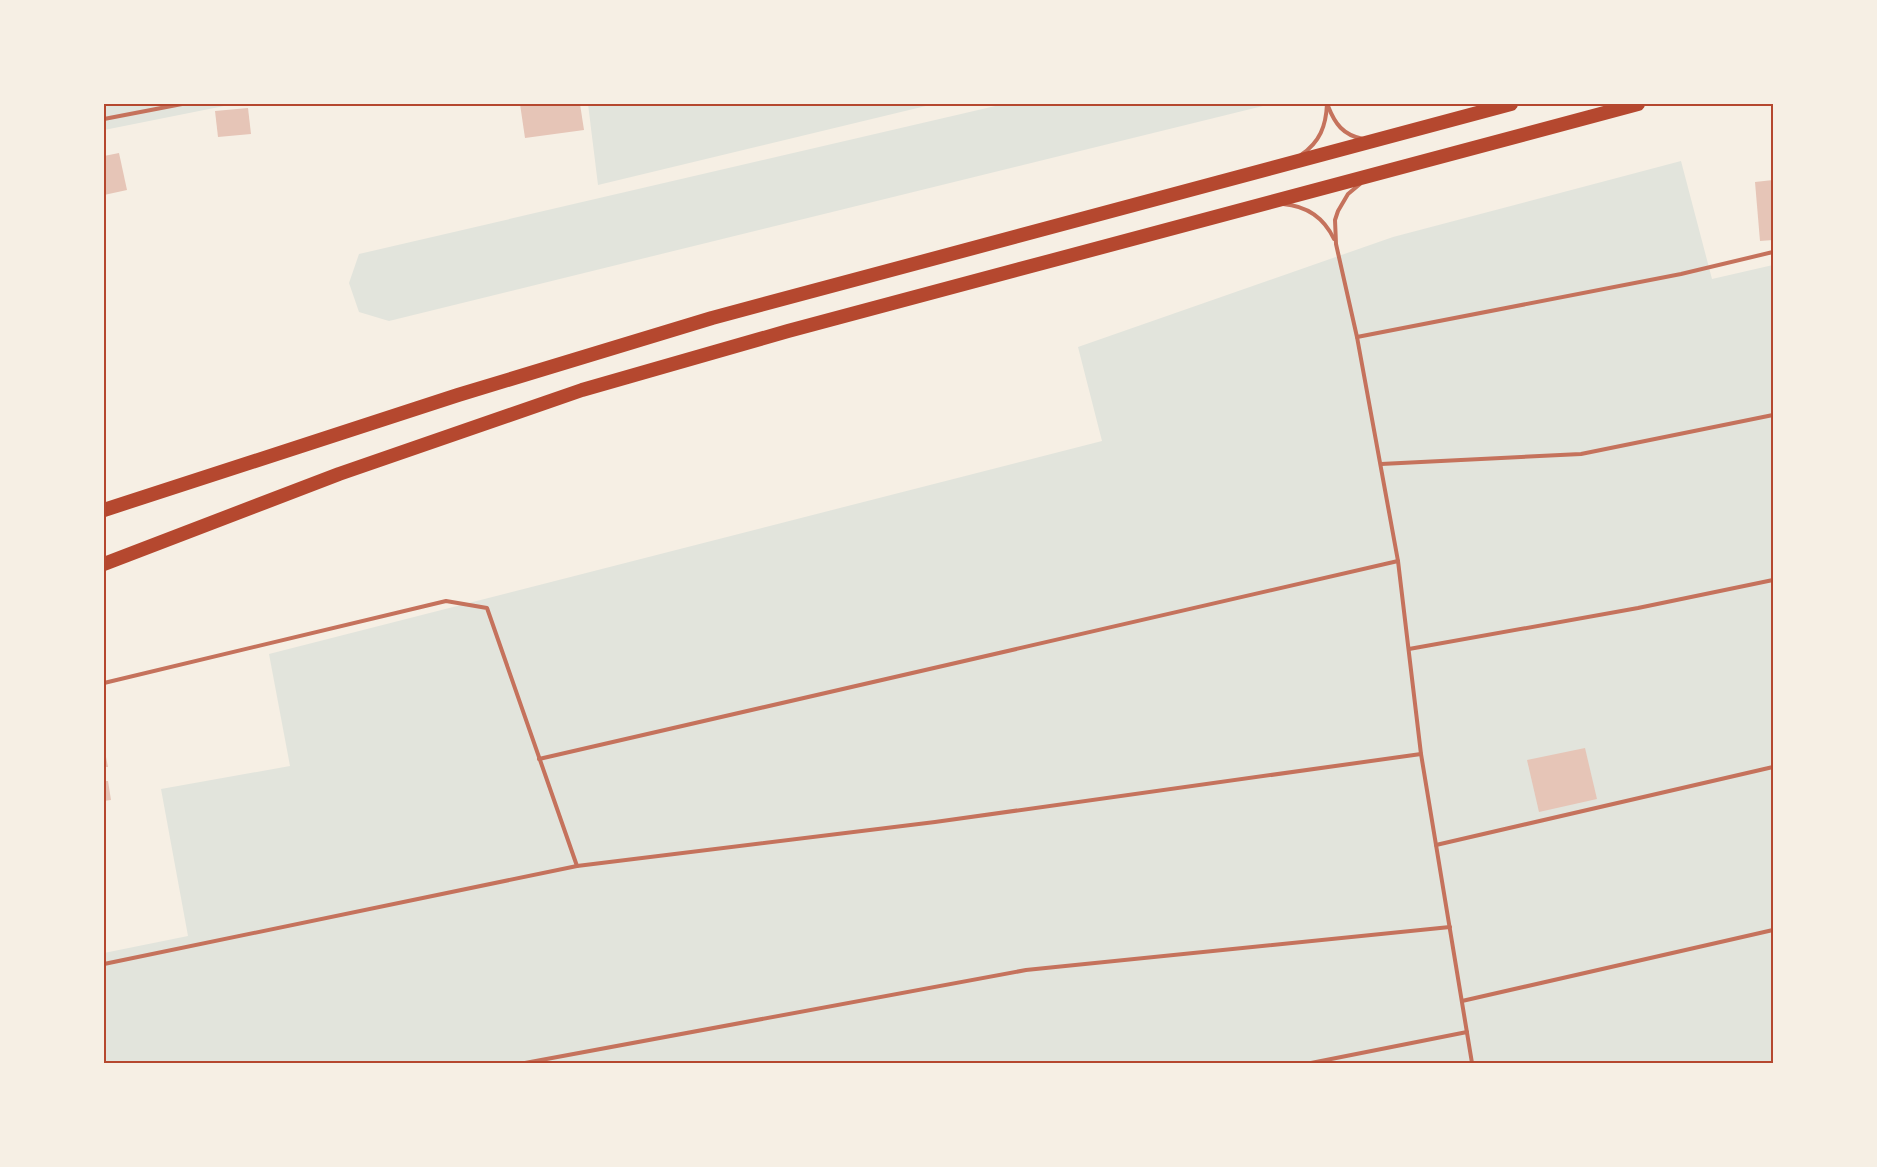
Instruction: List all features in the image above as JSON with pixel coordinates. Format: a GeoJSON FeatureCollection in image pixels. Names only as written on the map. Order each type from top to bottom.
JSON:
{"type":"FeatureCollection","features":[{"type":"Feature","properties":{"kind":"highway"},"geometry":{"type":"LineString","coordinates":[[104,510],[574,358],[832,284],[1512,104]]}},
{"type":"Feature","properties":{"kind":"highway"},"geometry":{"type":"LineString","coordinates":[[104,564],[339,474],[582,390],[788,331],[1638,104]]}},
{"type":"Feature","properties":{"kind":"lane"},"geometry":{"type":"LineString","coordinates":[[104,119],[182,104]]}},
{"type":"Feature","properties":{"kind":"lane"},"geometry":{"type":"LineString","coordinates":[[1327,104],[1336,124],[1343,131],[1356,137],[1376,140]]}},
{"type":"Feature","properties":{"kind":"lane"},"geometry":{"type":"LineString","coordinates":[[1283,164],[1307,151],[1321,135],[1327,104]]}},
{"type":"Feature","properties":{"kind":"lane"},"geometry":{"type":"LineString","coordinates":[[1374,174],[1348,194],[1338,211],[1335,220],[1336,244],[1358,337],[1398,561],[1421,754],[1472,1063]]}},
{"type":"Feature","properties":{"kind":"lane"},"geometry":{"type":"LineString","coordinates":[[1262,203],[1286,205],[1310,212],[1325,223],[1336,244]]}},
{"type":"Feature","properties":{"kind":"lane"},"geometry":{"type":"LineString","coordinates":[[1358,337],[1681,274],[1773,252]]}},
{"type":"Feature","properties":{"kind":"lane"},"geometry":{"type":"LineString","coordinates":[[1381,464],[1581,454],[1773,415]]}},
{"type":"Feature","properties":{"kind":"lane"},"geometry":{"type":"LineString","coordinates":[[539,759],[1398,561]]}},
{"type":"Feature","properties":{"kind":"lane"},"geometry":{"type":"LineString","coordinates":[[1408,649],[1638,608],[1773,580]]}},
{"type":"Feature","properties":{"kind":"lane"},"geometry":{"type":"LineString","coordinates":[[104,683],[446,602],[487,608],[577,866]]}},
{"type":"Feature","properties":{"kind":"lane"},"geometry":{"type":"LineString","coordinates":[[104,964],[577,866],[935,822],[1421,754]]}},
{"type":"Feature","properties":{"kind":"lane"},"geometry":{"type":"LineString","coordinates":[[1436,845],[1773,767]]}},
{"type":"Feature","properties":{"kind":"lane"},"geometry":{"type":"LineString","coordinates":[[524,1063],[1026,970],[1450,927]]}},
{"type":"Feature","properties":{"kind":"lane"},"geometry":{"type":"LineString","coordinates":[[1462,1002],[1773,930]]}},
{"type":"Feature","properties":{"kind":"lane"},"geometry":{"type":"LineString","coordinates":[[1310,1063],[1467,1032]]}},
{"type":"Feature","properties":{"kind":"shaded area"},"geometry":{"type":"Polygon","coordinates":[[[104,104],[234,104],[104,130],[104,104]]]}},
{"type":"Feature","properties":{"kind":"shaded area"},"geometry":{"type":"Polygon","coordinates":[[[588,104],[934,104],[598,185],[588,104]]]}},
{"type":"Feature","properties":{"kind":"shaded area"},"geometry":{"type":"Polygon","coordinates":[[[1004,104],[1271,104],[389,321],[359,312],[349,283],[359,254],[1004,104]]]}},
{"type":"Feature","properties":{"kind":"shaded area"},"geometry":{"type":"Polygon","coordinates":[[[1681,161],[1712,279],[1773,265],[1773,1063],[104,1063],[104,953],[188,936],[161,789],[290,766],[269,654],[1102,441],[1078,347],[1393,237],[1681,161]]]}},
{"type":"Feature","properties":{"kind":"building"},"geometry":{"type":"Polygon","coordinates":[[[520,104],[580,104],[584,130],[525,138],[520,104]]]}},
{"type":"Feature","properties":{"kind":"building"},"geometry":{"type":"Polygon","coordinates":[[[248,108],[251,134],[218,137],[215,111],[248,108]]]}},
{"type":"Feature","properties":{"kind":"building"},"geometry":{"type":"Polygon","coordinates":[[[119,153],[127,190],[104,195],[104,156],[119,153]]]}},
{"type":"Feature","properties":{"kind":"building"},"geometry":{"type":"Polygon","coordinates":[[[1773,180],[1773,240],[1760,241],[1755,182],[1773,180]]]}},
{"type":"Feature","properties":{"kind":"building"},"geometry":{"type":"Polygon","coordinates":[[[104,747],[108,767],[104,767],[104,747]]]}},
{"type":"Feature","properties":{"kind":"building"},"geometry":{"type":"Polygon","coordinates":[[[1585,748],[1597,799],[1539,812],[1527,760],[1585,748]]]}},
{"type":"Feature","properties":{"kind":"building"},"geometry":{"type":"Polygon","coordinates":[[[104,781],[108,781],[111,800],[104,801],[104,781]]]}}]}
